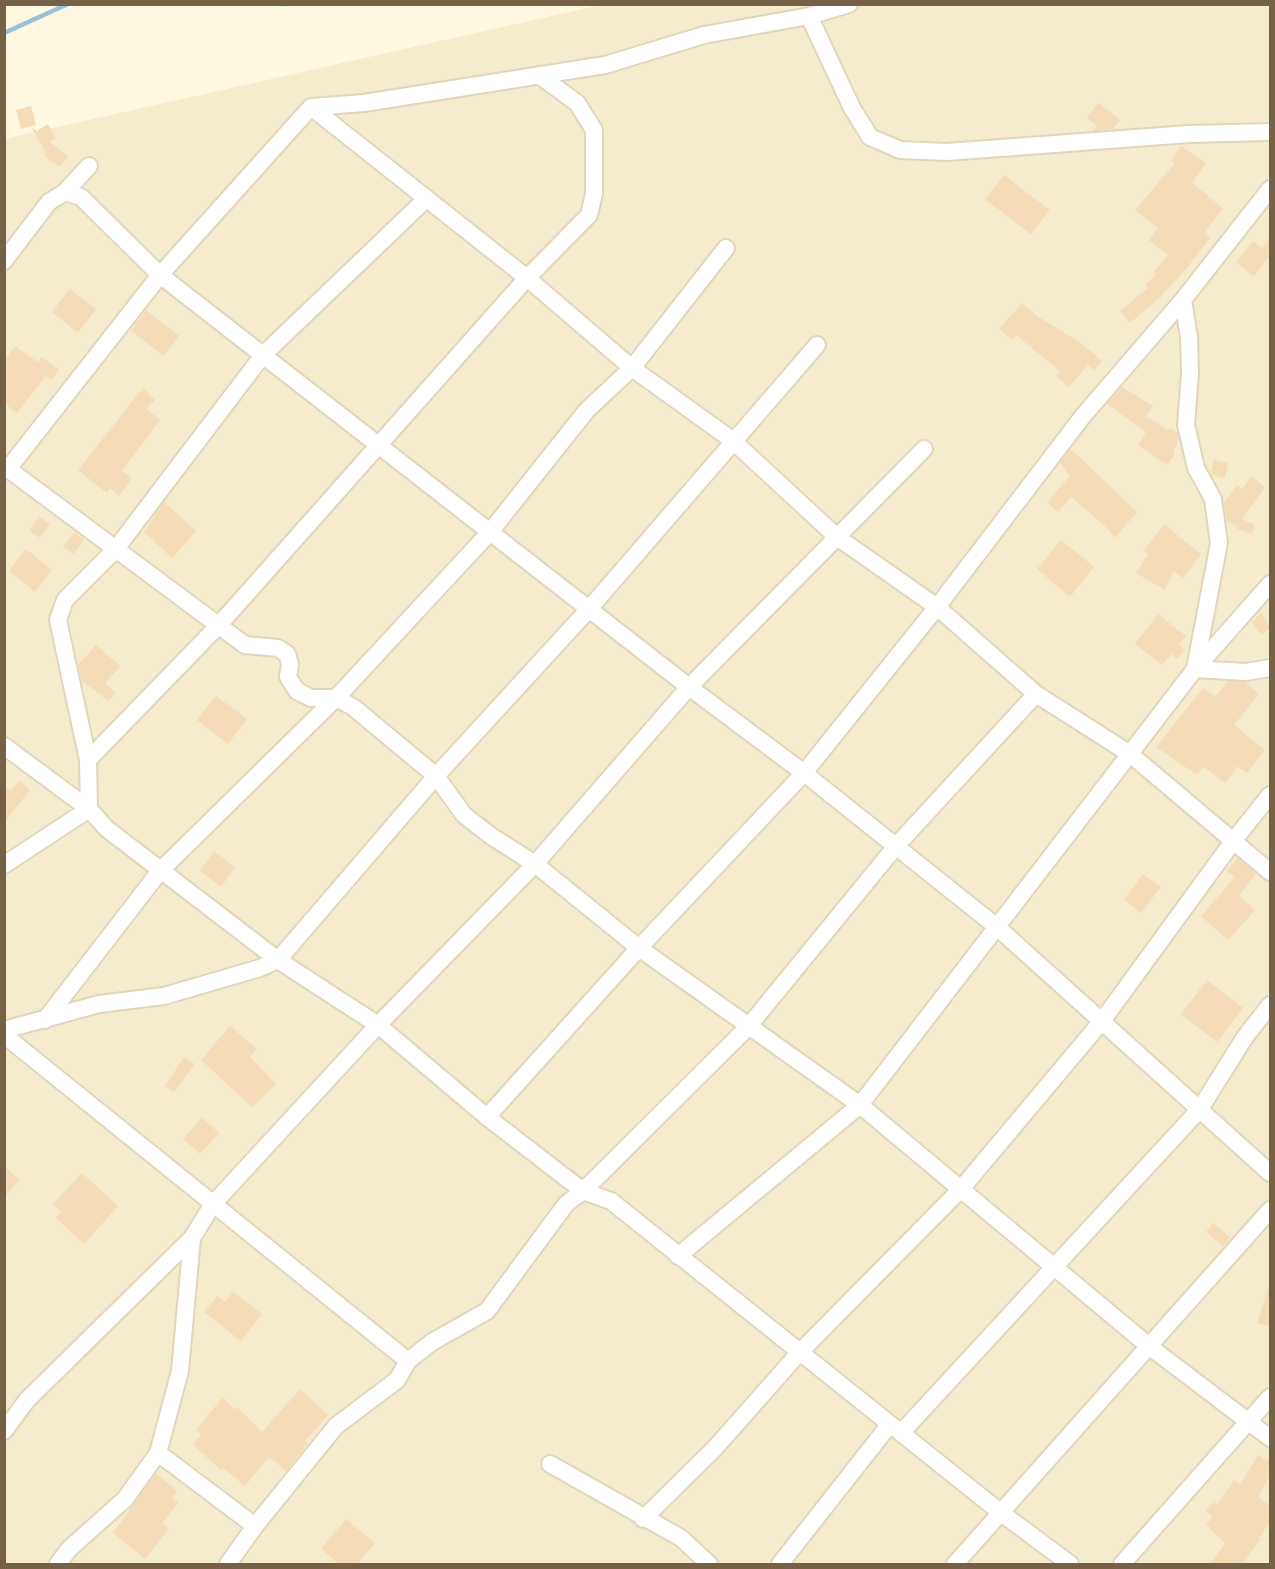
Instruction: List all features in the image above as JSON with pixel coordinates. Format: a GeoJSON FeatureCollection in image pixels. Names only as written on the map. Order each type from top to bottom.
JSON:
{"type":"FeatureCollection","features":[{"type":"Feature","properties":{"kind":"street"},"geometry":{"type":"LineString","coordinates":[[849,4],[809,16],[704,35],[606,65],[364,103],[311,107],[160,275],[6,468],[245,645],[278,648],[287,654],[290,664],[288,677],[297,692],[311,698],[336,698],[353,707],[436,776],[464,815],[491,836],[535,864],[639,948],[860,1105],[1150,1347],[1270,1438]]}},
{"type":"Feature","properties":{"kind":"street"},"geometry":{"type":"LineString","coordinates":[[809,16],[852,108],[870,137],[900,150],[947,152],[1189,134],[1270,132]]}},
{"type":"Feature","properties":{"kind":"street"},"geometry":{"type":"LineString","coordinates":[[88,760],[218,626],[527,278],[588,215],[594,194],[594,130],[577,103],[540,76]]}},
{"type":"Feature","properties":{"kind":"street"},"geometry":{"type":"LineString","coordinates":[[311,107],[425,200],[527,278],[632,368],[732,441],[837,537],[937,607],[1036,694],[1130,754],[1270,872]]}},
{"type":"Feature","properties":{"kind":"street"},"geometry":{"type":"LineString","coordinates":[[4,261],[49,202],[65,192],[89,165]]}},
{"type":"Feature","properties":{"kind":"street"},"geometry":{"type":"LineString","coordinates":[[487,1117],[639,948],[804,773],[937,607],[1083,416],[1183,300],[1270,189]]}},
{"type":"Feature","properties":{"kind":"street"},"geometry":{"type":"LineString","coordinates":[[65,192],[81,197],[160,275],[689,687],[804,773],[997,927],[1270,1173]]}},
{"type":"Feature","properties":{"kind":"street"},"geometry":{"type":"LineString","coordinates":[[89,809],[88,760],[58,620],[65,600],[114,550],[262,355],[425,200]]}},
{"type":"Feature","properties":{"kind":"street"},"geometry":{"type":"LineString","coordinates":[[45,1020],[160,871],[336,698],[490,532],[587,410],[632,368],[726,248]]}},
{"type":"Feature","properties":{"kind":"street"},"geometry":{"type":"LineString","coordinates":[[1183,300],[1189,337],[1190,373],[1186,425],[1196,468],[1213,499],[1219,543],[1195,669]]}},
{"type":"Feature","properties":{"kind":"street"},"geometry":{"type":"LineString","coordinates":[[4,1030],[99,1004],[164,996],[260,969],[278,960],[436,776],[589,609],[817,345]]}},
{"type":"Feature","properties":{"kind":"street"},"geometry":{"type":"LineString","coordinates":[[4,1431],[27,1400],[192,1238],[213,1204],[378,1025],[535,864],[689,687],[924,448]]}},
{"type":"Feature","properties":{"kind":"street"},"geometry":{"type":"LineString","coordinates":[[678,1256],[860,1105],[1195,669],[1270,584]]}},
{"type":"Feature","properties":{"kind":"street"},"geometry":{"type":"LineString","coordinates":[[1195,669],[1246,672],[1270,668]]}},
{"type":"Feature","properties":{"kind":"street"},"geometry":{"type":"LineString","coordinates":[[228,1564],[255,1526],[336,1426],[397,1380],[408,1361],[432,1342],[487,1311],[566,1204],[583,1191],[748,1027],[896,846],[1036,694]]}},
{"type":"Feature","properties":{"kind":"street"},"geometry":{"type":"LineString","coordinates":[[4,746],[89,809],[107,829],[278,960],[378,1025],[487,1117],[583,1191],[611,1201],[895,1429],[1070,1564]]}},
{"type":"Feature","properties":{"kind":"street"},"geometry":{"type":"LineString","coordinates":[[643,1519],[715,1448],[799,1353],[960,1189],[1102,1021],[1234,840],[1270,795]]}},
{"type":"Feature","properties":{"kind":"street"},"geometry":{"type":"LineString","coordinates":[[4,865],[89,809]]}},
{"type":"Feature","properties":{"kind":"street"},"geometry":{"type":"LineString","coordinates":[[780,1564],[895,1429],[1053,1266],[1200,1109],[1245,1037],[1270,1005]]}},
{"type":"Feature","properties":{"kind":"street"},"geometry":{"type":"LineString","coordinates":[[4,1035],[408,1361]]}},
{"type":"Feature","properties":{"kind":"street"},"geometry":{"type":"LineString","coordinates":[[955,1564],[1270,1210]]}},
{"type":"Feature","properties":{"kind":"street"},"geometry":{"type":"LineString","coordinates":[[58,1564],[69,1549],[124,1499],[158,1453],[180,1371],[192,1238]]}},
{"type":"Feature","properties":{"kind":"street"},"geometry":{"type":"LineString","coordinates":[[1122,1564],[1270,1397]]}},
{"type":"Feature","properties":{"kind":"street"},"geometry":{"type":"LineString","coordinates":[[158,1453],[255,1526]]}},
{"type":"Feature","properties":{"kind":"street"},"geometry":{"type":"LineString","coordinates":[[550,1464],[681,1539],[709,1564]]}},
{"type":"Feature","properties":{"kind":"shaded area"},"geometry":{"type":"Polygon","coordinates":[[[600,5],[1270,5],[1270,1564],[5,1564],[4,139],[600,5]]]}},
{"type":"Feature","properties":{"kind":"building"},"geometry":{"type":"Polygon","coordinates":[[[1098,103],[1120,120],[1113,129],[1093,131],[1097,126],[1087,118],[1098,103]]]}},
{"type":"Feature","properties":{"kind":"building"},"geometry":{"type":"Polygon","coordinates":[[[31,106],[36,125],[21,129],[16,110],[31,106]]]}},
{"type":"Feature","properties":{"kind":"building"},"geometry":{"type":"Polygon","coordinates":[[[48,124],[56,138],[50,142],[68,156],[60,167],[45,156],[47,154],[31,127],[37,131],[48,124]]]}},
{"type":"Feature","properties":{"kind":"building"},"geometry":{"type":"Polygon","coordinates":[[[1181,146],[1206,163],[1192,183],[1223,208],[1204,233],[1210,238],[1186,269],[1157,300],[1130,323],[1120,311],[1148,288],[1145,285],[1157,274],[1154,272],[1168,255],[1149,240],[1158,228],[1135,210],[1175,163],[1171,161],[1181,146]]]}},
{"type":"Feature","properties":{"kind":"building"},"geometry":{"type":"Polygon","coordinates":[[[1004,175],[1050,210],[1031,234],[985,199],[1004,175]]]}},
{"type":"Feature","properties":{"kind":"building"},"geometry":{"type":"Polygon","coordinates":[[[1270,237],[1270,255],[1254,277],[1236,262],[1253,241],[1262,248],[1270,237]]]}},
{"type":"Feature","properties":{"kind":"building"},"geometry":{"type":"Polygon","coordinates":[[[70,289],[96,309],[78,333],[52,312],[70,289]]]}},
{"type":"Feature","properties":{"kind":"building"},"geometry":{"type":"Polygon","coordinates":[[[1022,303],[1037,316],[1081,343],[1102,361],[1094,370],[1088,365],[1069,387],[1056,376],[1060,371],[1016,335],[1012,340],[999,329],[1022,303]]]}},
{"type":"Feature","properties":{"kind":"building"},"geometry":{"type":"Polygon","coordinates":[[[146,310],[179,336],[163,356],[131,330],[146,310]]]}},
{"type":"Feature","properties":{"kind":"building"},"geometry":{"type":"Polygon","coordinates":[[[15,346],[38,362],[42,357],[59,370],[51,380],[46,376],[17,413],[4,403],[4,361],[15,346]]]}},
{"type":"Feature","properties":{"kind":"building"},"geometry":{"type":"Polygon","coordinates":[[[1122,387],[1153,406],[1146,416],[1168,430],[1170,428],[1177,432],[1179,440],[1173,452],[1175,454],[1167,465],[1138,445],[1146,432],[1107,404],[1122,387]]]}},
{"type":"Feature","properties":{"kind":"building"},"geometry":{"type":"Polygon","coordinates":[[[143,388],[155,400],[146,409],[160,420],[122,471],[132,479],[119,496],[110,488],[107,493],[78,470],[143,388]]]}},
{"type":"Feature","properties":{"kind":"building"},"geometry":{"type":"Polygon","coordinates":[[[1071,449],[1137,512],[1115,538],[1103,524],[1071,497],[1058,512],[1047,502],[1070,476],[1060,463],[1071,449]]]}},
{"type":"Feature","properties":{"kind":"building"},"geometry":{"type":"Polygon","coordinates":[[[1213,460],[1228,463],[1225,478],[1212,475],[1213,460]]]}},
{"type":"Feature","properties":{"kind":"building"},"geometry":{"type":"Polygon","coordinates":[[[1251,476],[1265,487],[1242,519],[1255,525],[1251,534],[1236,528],[1239,522],[1236,526],[1227,521],[1224,503],[1237,485],[1242,489],[1251,476]]]}},
{"type":"Feature","properties":{"kind":"building"},"geometry":{"type":"Polygon","coordinates":[[[164,502],[196,531],[172,558],[144,532],[164,502]]]}},
{"type":"Feature","properties":{"kind":"building"},"geometry":{"type":"Polygon","coordinates":[[[39,516],[50,524],[40,538],[29,530],[39,516]]]}},
{"type":"Feature","properties":{"kind":"building"},"geometry":{"type":"Polygon","coordinates":[[[1164,525],[1163,527],[1165,525],[1201,554],[1183,578],[1174,571],[1165,590],[1136,573],[1148,554],[1143,551],[1164,525]]]}},
{"type":"Feature","properties":{"kind":"building"},"geometry":{"type":"Polygon","coordinates":[[[74,532],[84,540],[73,554],[63,547],[74,532]]]}},
{"type":"Feature","properties":{"kind":"building"},"geometry":{"type":"Polygon","coordinates":[[[1061,540],[1094,567],[1070,597],[1037,569],[1061,540]]]}},
{"type":"Feature","properties":{"kind":"building"},"geometry":{"type":"Polygon","coordinates":[[[26,549],[52,570],[35,592],[9,571],[26,549]]]}},
{"type":"Feature","properties":{"kind":"building"},"geometry":{"type":"Polygon","coordinates":[[[1262,613],[1270,628],[1262,635],[1251,622],[1262,613]]]}},
{"type":"Feature","properties":{"kind":"building"},"geometry":{"type":"Polygon","coordinates":[[[1158,614],[1186,636],[1179,645],[1185,650],[1177,659],[1171,654],[1162,665],[1135,644],[1158,614]]]}},
{"type":"Feature","properties":{"kind":"building"},"geometry":{"type":"Polygon","coordinates":[[[96,645],[120,666],[105,683],[115,693],[108,701],[82,681],[78,665],[96,645]]]}},
{"type":"Feature","properties":{"kind":"building"},"geometry":{"type":"Polygon","coordinates":[[[1228,681],[1245,682],[1259,694],[1234,725],[1265,750],[1247,773],[1237,766],[1226,783],[1203,767],[1197,775],[1156,747],[1203,688],[1215,697],[1228,681]]]}},
{"type":"Feature","properties":{"kind":"building"},"geometry":{"type":"Polygon","coordinates":[[[216,696],[247,719],[228,744],[197,720],[216,696]]]}},
{"type":"Feature","properties":{"kind":"building"},"geometry":{"type":"Polygon","coordinates":[[[19,781],[30,790],[4,822],[4,786],[10,791],[19,781]]]}},
{"type":"Feature","properties":{"kind":"building"},"geometry":{"type":"Polygon","coordinates":[[[214,851],[235,867],[221,887],[200,871],[214,851]]]}},
{"type":"Feature","properties":{"kind":"building"},"geometry":{"type":"Polygon","coordinates":[[[1237,858],[1256,874],[1239,896],[1255,910],[1228,940],[1201,916],[1235,877],[1227,871],[1237,858]]]}},
{"type":"Feature","properties":{"kind":"building"},"geometry":{"type":"Polygon","coordinates":[[[1143,874],[1161,887],[1141,913],[1124,899],[1143,874]]]}},
{"type":"Feature","properties":{"kind":"building"},"geometry":{"type":"Polygon","coordinates":[[[1207,980],[1243,1008],[1217,1042],[1181,1014],[1207,980]]]}},
{"type":"Feature","properties":{"kind":"building"},"geometry":{"type":"Polygon","coordinates":[[[230,1026],[257,1049],[250,1057],[276,1084],[252,1107],[201,1060],[230,1026]]]}},
{"type":"Feature","properties":{"kind":"building"},"geometry":{"type":"Polygon","coordinates":[[[184,1057],[195,1064],[174,1092],[165,1086],[184,1057]]]}},
{"type":"Feature","properties":{"kind":"building"},"geometry":{"type":"Polygon","coordinates":[[[202,1118],[219,1133],[200,1154],[183,1139],[202,1118]]]}},
{"type":"Feature","properties":{"kind":"building"},"geometry":{"type":"Polygon","coordinates":[[[4,1166],[20,1180],[4,1197],[4,1166]]]}},
{"type":"Feature","properties":{"kind":"building"},"geometry":{"type":"Polygon","coordinates":[[[82,1173],[118,1206],[84,1244],[56,1218],[61,1211],[53,1204],[82,1173]]]}},
{"type":"Feature","properties":{"kind":"building"},"geometry":{"type":"Polygon","coordinates":[[[1213,1223],[1230,1237],[1223,1246],[1206,1232],[1213,1223]]]}},
{"type":"Feature","properties":{"kind":"building"},"geometry":{"type":"Polygon","coordinates":[[[1268,1288],[1270,1288],[1270,1327],[1257,1323],[1268,1288]]]}},
{"type":"Feature","properties":{"kind":"building"},"geometry":{"type":"Polygon","coordinates":[[[233,1292],[262,1314],[241,1341],[204,1312],[217,1296],[225,1302],[233,1292]]]}},
{"type":"Feature","properties":{"kind":"building"},"geometry":{"type":"Polygon","coordinates":[[[300,1389],[328,1415],[305,1441],[308,1443],[286,1471],[269,1457],[245,1486],[223,1468],[221,1470],[193,1445],[201,1435],[196,1430],[222,1398],[235,1409],[237,1407],[262,1432],[300,1389]]]}},
{"type":"Feature","properties":{"kind":"building"},"geometry":{"type":"Polygon","coordinates":[[[1258,1455],[1270,1462],[1270,1475],[1258,1497],[1270,1506],[1270,1522],[1259,1538],[1261,1539],[1241,1564],[1211,1564],[1225,1543],[1206,1525],[1213,1517],[1206,1511],[1214,1502],[1217,1505],[1234,1480],[1240,1485],[1258,1455]]]}},
{"type":"Feature","properties":{"kind":"building"},"geometry":{"type":"Polygon","coordinates":[[[156,1474],[177,1491],[172,1497],[178,1503],[162,1523],[169,1529],[145,1559],[113,1533],[156,1474]]]}},
{"type":"Feature","properties":{"kind":"building"},"geometry":{"type":"Polygon","coordinates":[[[346,1519],[375,1543],[357,1564],[339,1564],[321,1549],[346,1519]]]}},
{"type":"Feature","properties":{"kind":"waterway"},"geometry":{"type":"LineString","coordinates":[[4,33],[68,4]]}},
{"type":"Feature","properties":{"kind":"waterway"},"geometry":{"type":"LineString","coordinates":[[282,4],[287,4]]}}]}
